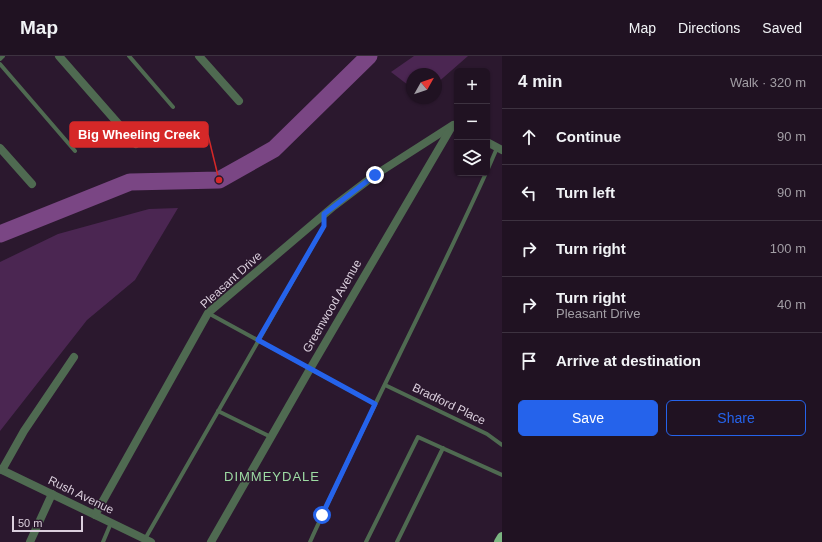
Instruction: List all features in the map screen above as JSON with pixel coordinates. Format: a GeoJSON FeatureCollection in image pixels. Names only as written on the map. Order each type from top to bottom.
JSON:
{"type":"FeatureCollection","features":[{"type":"Feature","properties":{"kind":"main road"},"geometry":{"type":"LineString","coordinates":[[499,542],[502,537]]}},
{"type":"Feature","properties":{"kind":"street"},"geometry":{"type":"LineString","coordinates":[[59,56],[136,144]]}},
{"type":"Feature","properties":{"kind":"street"},"geometry":{"type":"LineString","coordinates":[[199,56],[239,101]]}},
{"type":"Feature","properties":{"kind":"street","name":"Pleasant Drive"},"geometry":{"type":"LineString","coordinates":[[95,515],[208,313],[324,214],[375,175],[454,127]]}},
{"type":"Feature","properties":{"kind":"street","name":"Greenwood Avenue"},"geometry":{"type":"LineString","coordinates":[[211,542],[310,369],[454,128]]}},
{"type":"Feature","properties":{"kind":"street"},"geometry":{"type":"LineString","coordinates":[[490,144],[500,149]]}},
{"type":"Feature","properties":{"kind":"street"},"geometry":{"type":"LineString","coordinates":[[0,148],[32,184]]}},
{"type":"Feature","properties":{"kind":"street","name":"Rush Avenue"},"geometry":{"type":"LineString","coordinates":[[74,357],[24,431],[1,470],[148,541]]}},
{"type":"Feature","properties":{"kind":"street"},"geometry":{"type":"LineString","coordinates":[[30,542],[52,494]]}},
{"type":"Feature","properties":{"kind":"lane"},"geometry":{"type":"LineString","coordinates":[[0,59],[3,56]]}},
{"type":"Feature","properties":{"kind":"lane"},"geometry":{"type":"LineString","coordinates":[[129,56],[173,107]]}},
{"type":"Feature","properties":{"kind":"lane"},"geometry":{"type":"LineString","coordinates":[[0,64],[75,151]]}},
{"type":"Feature","properties":{"kind":"lane"},"geometry":{"type":"LineString","coordinates":[[490,165],[500,149]]}},
{"type":"Feature","properties":{"kind":"lane"},"geometry":{"type":"LineString","coordinates":[[310,542],[375,404],[459,234],[484,176]]}},
{"type":"Feature","properties":{"kind":"lane"},"geometry":{"type":"LineString","coordinates":[[148,541],[218,411],[324,226],[324,214]]}},
{"type":"Feature","properties":{"kind":"lane"},"geometry":{"type":"LineString","coordinates":[[208,313],[375,404]]}},
{"type":"Feature","properties":{"kind":"lane","name":"Bradford Place"},"geometry":{"type":"LineString","coordinates":[[385,385],[487,434],[502,445]]}},
{"type":"Feature","properties":{"kind":"lane"},"geometry":{"type":"LineString","coordinates":[[218,411],[271,437]]}},
{"type":"Feature","properties":{"kind":"lane"},"geometry":{"type":"LineString","coordinates":[[366,542],[418,437],[502,474]]}},
{"type":"Feature","properties":{"kind":"lane"},"geometry":{"type":"LineString","coordinates":[[397,542],[443,448]]}},
{"type":"Feature","properties":{"kind":"lane"},"geometry":{"type":"LineString","coordinates":[[103,542],[111,523]]}},
{"type":"Feature","properties":{"kind":"shaded area"},"geometry":{"type":"Polygon","coordinates":[[[414,56],[468,56],[442,79],[442,68],[406,68],[406,83],[391,72],[414,56]]]}},
{"type":"Feature","properties":{"kind":"shaded area"},"geometry":{"type":"Polygon","coordinates":[[[178,208],[135,280],[87,320],[0,431],[0,262],[58,234],[149,209],[178,208]]]}},
{"type":"Feature","properties":{"kind":"waterway"},"geometry":{"type":"LineString","coordinates":[[0,234],[130,182],[219,180],[274,149],[369,56]]}},
{"type":"Feature","properties":{"kind":"place","name":"Big Wheeling Creek"},"geometry":{"type":"Point","coordinates":[219,180]}},
{"type":"Feature","properties":{"kind":"district","name":"DIMMEYDALE"},"geometry":{"type":"Point","coordinates":[272,476]}},
{"type":"Feature","properties":{"kind":"route"},"geometry":{"type":"LineString","coordinates":[[322,515],[375,404],[258,340],[324,226],[324,214],[375,175]]}}]}
